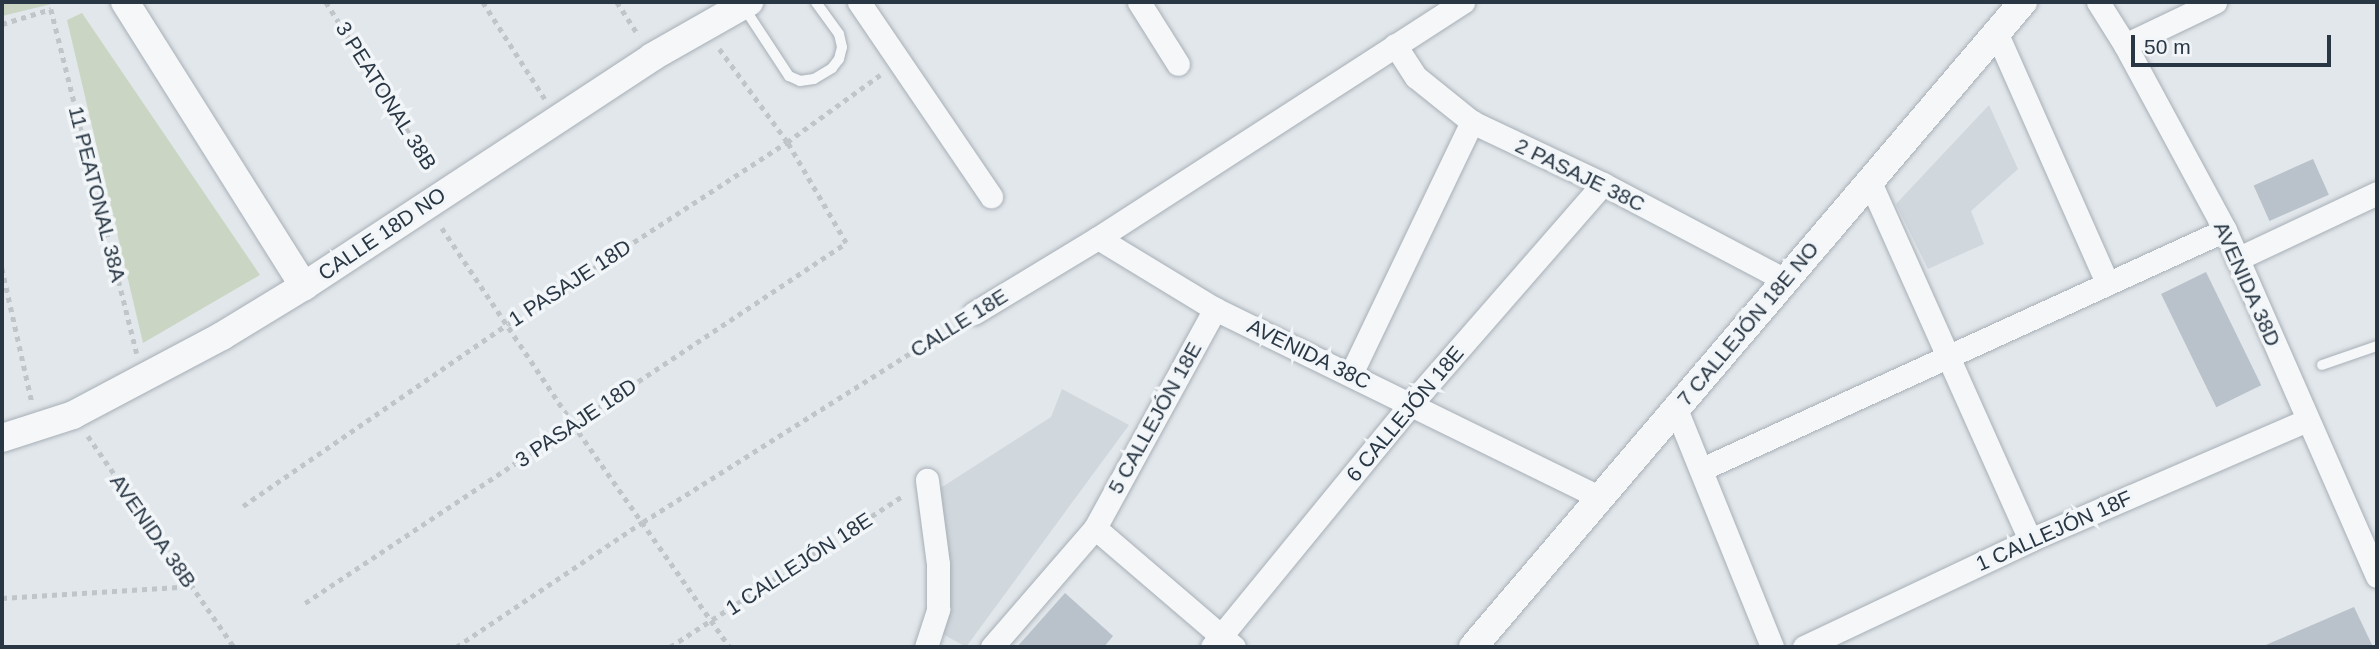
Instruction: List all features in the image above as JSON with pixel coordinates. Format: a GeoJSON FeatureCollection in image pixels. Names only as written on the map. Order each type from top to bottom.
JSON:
{"type":"FeatureCollection","features":[{"type":"Feature","properties":{"kind":"street"},"geometry":{"type":"LineString","coordinates":[[125,2],[304,286]]}},
{"type":"Feature","properties":{"kind":"street"},"geometry":{"type":"LineString","coordinates":[[859,2],[991,196]]}},
{"type":"Feature","properties":{"kind":"street"},"geometry":{"type":"LineString","coordinates":[[1139,2],[1178,64]]}},
{"type":"Feature","properties":{"kind":"street","name":"CALLE 18E"},"geometry":{"type":"LineString","coordinates":[[974,313],[1098,238],[1463,2]]}},
{"type":"Feature","properties":{"kind":"street","name":"7 CALLEJÓN 18E NO"},"geometry":{"type":"LineString","coordinates":[[1473,647],[2023,2]]}},
{"type":"Feature","properties":{"kind":"street","name":"AVENIDA 38D"},"geometry":{"type":"LineString","coordinates":[[2098,2],[2125,45],[2225,230],[2377,576]]}},
{"type":"Feature","properties":{"kind":"street"},"geometry":{"type":"LineString","coordinates":[[2125,45],[2215,2]]}},
{"type":"Feature","properties":{"kind":"street","name":"CALLE 18D NO"},"geometry":{"type":"LineString","coordinates":[[2,438],[73,415],[222,336],[304,286],[435,197],[652,57],[745,4]]}},
{"type":"Feature","properties":{"kind":"street"},"geometry":{"type":"LineString","coordinates":[[1996,32],[2107,282]]}},
{"type":"Feature","properties":{"kind":"street","name":"2 PASAJE 38C"},"geometry":{"type":"LineString","coordinates":[[1395,45],[1416,77],[1472,122],[1603,184],[1785,279]]}},
{"type":"Feature","properties":{"kind":"street"},"geometry":{"type":"LineString","coordinates":[[1351,374],[1472,122]]}},
{"type":"Feature","properties":{"kind":"street"},"geometry":{"type":"LineString","coordinates":[[1869,180],[2030,540]]}},
{"type":"Feature","properties":{"kind":"street","name":"6 CALLEJÓN 18E"},"geometry":{"type":"LineString","coordinates":[[1222,644],[1410,405],[1603,184]]}},
{"type":"Feature","properties":{"kind":"street"},"geometry":{"type":"LineString","coordinates":[[2237,259],[2377,193]]}},
{"type":"Feature","properties":{"kind":"street"},"geometry":{"type":"LineString","coordinates":[[1702,469],[2225,230]]}},
{"type":"Feature","properties":{"kind":"street","name":"AVENIDA 38C"},"geometry":{"type":"LineString","coordinates":[[1098,238],[1215,309],[1600,498]]}},
{"type":"Feature","properties":{"kind":"street","name":"5 CALLEJÓN 18E"},"geometry":{"type":"LineString","coordinates":[[992,647],[1095,528],[1215,309]]}},
{"type":"Feature","properties":{"kind":"street"},"geometry":{"type":"LineString","coordinates":[[1676,410],[1772,647]]}},
{"type":"Feature","properties":{"kind":"street","name":"1 CALLEJÓN 18F"},"geometry":{"type":"LineString","coordinates":[[1804,647],[2030,540],[2307,420]]}},
{"type":"Feature","properties":{"kind":"street"},"geometry":{"type":"LineString","coordinates":[[926,647],[938,608],[938,564],[927,480]]}},
{"type":"Feature","properties":{"kind":"street"},"geometry":{"type":"LineString","coordinates":[[1095,528],[1222,644]]}},
{"type":"Feature","properties":{"kind":"lane"},"geometry":{"type":"LineString","coordinates":[[745,4],[789,76],[800,81],[814,79],[832,68],[839,59],[842,47],[839,34],[816,2]]}},
{"type":"Feature","properties":{"kind":"lane"},"geometry":{"type":"LineString","coordinates":[[2322,365],[2377,346]]}},
{"type":"Feature","properties":{"kind":"path","name":"3 PEATONAL 38B"},"geometry":{"type":"LineString","coordinates":[[326,2],[508,324],[573,424],[730,647]]}},
{"type":"Feature","properties":{"kind":"path"},"geometry":{"type":"LineString","coordinates":[[483,2],[558,120]]}},
{"type":"Feature","properties":{"kind":"path"},"geometry":{"type":"LineString","coordinates":[[617,2],[652,57]]}},
{"type":"Feature","properties":{"kind":"path","name":"11 PEATONAL 38A"},"geometry":{"type":"LineString","coordinates":[[2,23],[51,9],[144,378]]}},
{"type":"Feature","properties":{"kind":"path"},"geometry":{"type":"LineString","coordinates":[[703,27],[787,142]]}},
{"type":"Feature","properties":{"kind":"path","name":"1 PASAJE 18D"},"geometry":{"type":"LineString","coordinates":[[243,506],[508,324],[787,142],[898,62]]}},
{"type":"Feature","properties":{"kind":"path","name":"3 PASAJE 18D"},"geometry":{"type":"LineString","coordinates":[[305,603],[846,243],[787,142]]}},
{"type":"Feature","properties":{"kind":"path"},"geometry":{"type":"LineString","coordinates":[[2,268],[38,427]]}},
{"type":"Feature","properties":{"kind":"path","name":"CALLE 18E"},"geometry":{"type":"LineString","coordinates":[[456,647],[643,522],[974,313]]}},
{"type":"Feature","properties":{"kind":"path","name":"AVENIDA 38B"},"geometry":{"type":"LineString","coordinates":[[73,415],[234,647]]}},
{"type":"Feature","properties":{"kind":"path","name":"1 CALLEJÓN 18E"},"geometry":{"type":"LineString","coordinates":[[670,647],[927,480]]}},
{"type":"Feature","properties":{"kind":"path"},"geometry":{"type":"LineString","coordinates":[[2,598],[191,586]]}},
{"type":"Feature","properties":{"kind":"shaded area"},"geometry":{"type":"Polygon","coordinates":[[[1989,105],[2018,169],[1971,211],[1984,244],[1928,269],[1896,204],[1989,105]]]}},
{"type":"Feature","properties":{"kind":"shaded area"},"geometry":{"type":"Polygon","coordinates":[[[1062,389],[1129,425],[966,647],[941,633],[939,489],[1051,417],[1062,389]]]}},
{"type":"Feature","properties":{"kind":"green space"},"geometry":{"type":"Polygon","coordinates":[[[2,2],[60,2],[2,16],[2,2]]]}},
{"type":"Feature","properties":{"kind":"green space"},"geometry":{"type":"Polygon","coordinates":[[[82,13],[260,275],[143,343],[67,20],[82,13]]]}},
{"type":"Feature","properties":{"kind":"building"},"geometry":{"type":"Polygon","coordinates":[[[2313,159],[2329,195],[2269,221],[2254,185],[2313,159]]]}},
{"type":"Feature","properties":{"kind":"building"},"geometry":{"type":"Polygon","coordinates":[[[2206,272],[2261,385],[2216,407],[2161,294],[2206,272]]]}},
{"type":"Feature","properties":{"kind":"building"},"geometry":{"type":"Polygon","coordinates":[[[1065,593],[1113,636],[1104,647],[1017,647],[1065,593]]]}},
{"type":"Feature","properties":{"kind":"building"},"geometry":{"type":"Polygon","coordinates":[[[2354,607],[2373,647],[2261,647],[2354,607]]]}}]}
